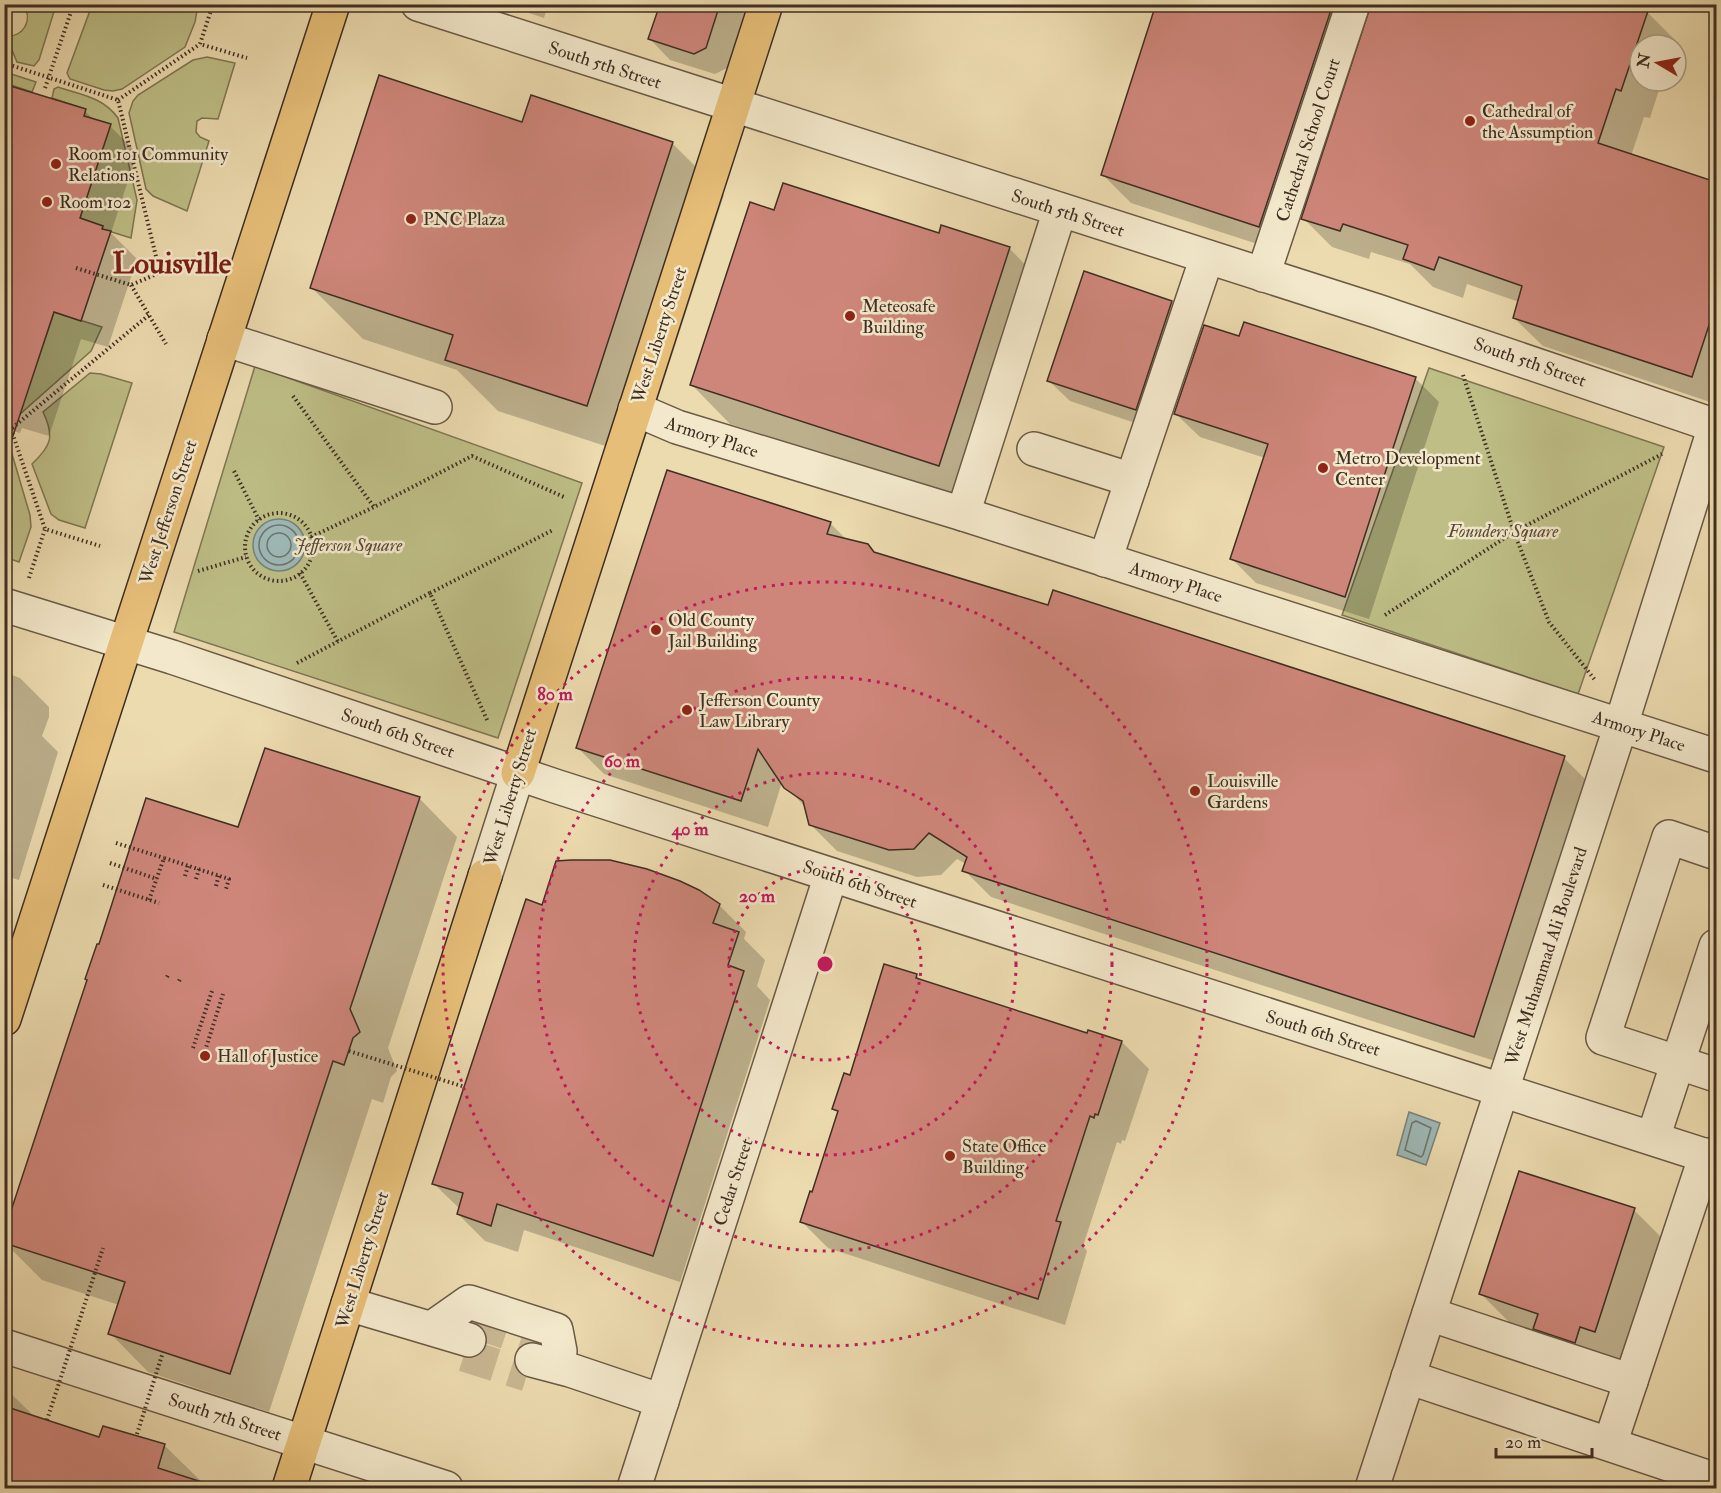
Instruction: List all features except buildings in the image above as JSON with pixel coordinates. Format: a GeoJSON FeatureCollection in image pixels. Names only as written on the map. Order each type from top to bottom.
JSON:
{"type":"FeatureCollection","features":[{"type":"Feature","properties":{"kind":"main road","name":"West Jefferson Street"},"geometry":{"type":"LineString","coordinates":[[4,1019],[333,4]]}},
{"type":"Feature","properties":{"kind":"main road","name":"West Liberty Street"},"geometry":{"type":"LineString","coordinates":[[518,773],[766,4]]}},
{"type":"Feature","properties":{"kind":"main road","name":"West Liberty Street"},"geometry":{"type":"LineString","coordinates":[[289,1488],[485,876]]}},
{"type":"Feature","properties":{"kind":"street","name":"South 5th Street"},"geometry":{"type":"LineString","coordinates":[[418,4],[1450,335],[1716,425]]}},
{"type":"Feature","properties":{"kind":"street","name":"Cathedral School Court"},"geometry":{"type":"LineString","coordinates":[[1263,275],[1353,4]]}},
{"type":"Feature","properties":{"kind":"street"},"geometry":{"type":"LineString","coordinates":[[963,514],[1060,210]]}},
{"type":"Feature","properties":{"kind":"street"},"geometry":{"type":"LineString","coordinates":[[1105,560],[1207,257]]}},
{"type":"Feature","properties":{"kind":"street"},"geometry":{"type":"LineString","coordinates":[[224,339],[435,407]]}},
{"type":"Feature","properties":{"kind":"street","name":"Armory Place"},"geometry":{"type":"LineString","coordinates":[[635,409],[677,427],[963,514],[1716,756]]}},
{"type":"Feature","properties":{"kind":"street","name":"West Muhammad Ali Boulevard"},"geometry":{"type":"LineString","coordinates":[[1372,1488],[1621,725],[1716,425]]}},
{"type":"Feature","properties":{"kind":"street"},"geometry":{"type":"LineString","coordinates":[[1034,449],[1132,480]]}},
{"type":"Feature","properties":{"kind":"street","name":"South 6th Street"},"geometry":{"type":"LineString","coordinates":[[4,605],[831,875],[1711,1157]]}},
{"type":"Feature","properties":{"kind":"street","name":"West Liberty Street"},"geometry":{"type":"LineString","coordinates":[[485,876],[518,773]]}},
{"type":"Feature","properties":{"kind":"street"},"geometry":{"type":"LineString","coordinates":[[1716,853],[1669,837],[1603,1038],[1716,1075]]}},
{"type":"Feature","properties":{"kind":"street","name":"Cedar Street"},"geometry":{"type":"LineString","coordinates":[[634,1488],[831,875]]}},
{"type":"Feature","properties":{"kind":"street"},"geometry":{"type":"LineString","coordinates":[[1653,1138],[1716,946]]}},
{"type":"Feature","properties":{"kind":"street"},"geometry":{"type":"LineString","coordinates":[[1610,1444],[1711,1157]]}},
{"type":"Feature","properties":{"kind":"street"},"geometry":{"type":"LineString","coordinates":[[432,1328],[469,1302],[556,1330],[545,1359],[662,1401]]}},
{"type":"Feature","properties":{"kind":"street"},"geometry":{"type":"LineString","coordinates":[[348,1304],[469,1339]]}},
{"type":"Feature","properties":{"kind":"street"},"geometry":{"type":"LineString","coordinates":[[1429,1314],[1631,1381]]}},
{"type":"Feature","properties":{"kind":"street","name":"South 7th Street"},"geometry":{"type":"LineString","coordinates":[[4,1346],[446,1488]]}},
{"type":"Feature","properties":{"kind":"street"},"geometry":{"type":"LineString","coordinates":[[1408,1377],[1716,1480]]}},
{"type":"Feature","properties":{"kind":"path"},"geometry":{"type":"LineString","coordinates":[[118,100],[200,44],[213,4]]}},
{"type":"Feature","properties":{"kind":"path"},"geometry":{"type":"LineString","coordinates":[[45,88],[73,5]]}},
{"type":"Feature","properties":{"kind":"path"},"geometry":{"type":"LineString","coordinates":[[200,44],[247,58]]}},
{"type":"Feature","properties":{"kind":"path"},"geometry":{"type":"LineString","coordinates":[[4,63],[118,100]]}},
{"type":"Feature","properties":{"kind":"path"},"geometry":{"type":"LineString","coordinates":[[118,100],[160,273]]}},
{"type":"Feature","properties":{"kind":"path"},"geometry":{"type":"LineString","coordinates":[[76,268],[131,285],[194,258]]}},
{"type":"Feature","properties":{"kind":"path"},"geometry":{"type":"LineString","coordinates":[[131,285],[166,344]]}},
{"type":"Feature","properties":{"kind":"path"},"geometry":{"type":"LineString","coordinates":[[11,429],[149,315]]}},
{"type":"Feature","properties":{"kind":"path"},"geometry":{"type":"LineString","coordinates":[[1450,335],[1514,532],[1548,622],[1595,680]]}},
{"type":"Feature","properties":{"kind":"path"},"geometry":{"type":"LineString","coordinates":[[291,392],[374,507]]}},
{"type":"Feature","properties":{"kind":"path"},"geometry":{"type":"LineString","coordinates":[[4,427],[11,429]]}},
{"type":"Feature","properties":{"kind":"path"},"geometry":{"type":"LineString","coordinates":[[11,429],[45,529],[29,579]]}},
{"type":"Feature","properties":{"kind":"path"},"geometry":{"type":"LineString","coordinates":[[1349,638],[1514,532],[1662,454]]}},
{"type":"Feature","properties":{"kind":"path"},"geometry":{"type":"LineString","coordinates":[[311,537],[472,456],[564,497]]}},
{"type":"Feature","properties":{"kind":"path"},"geometry":{"type":"LineString","coordinates":[[234,471],[258,520]]}},
{"type":"Feature","properties":{"kind":"path"},"geometry":{"type":"LineString","coordinates":[[268,514],[290,514],[306,527],[311,537],[311,556],[307,566],[291,579],[269,580],[259,575],[251,567],[246,557],[244,547],[246,536],[258,520],[268,514]]}},
{"type":"Feature","properties":{"kind":"path"},"geometry":{"type":"LineString","coordinates":[[45,529],[100,546]]}},
{"type":"Feature","properties":{"kind":"path"},"geometry":{"type":"LineString","coordinates":[[297,663],[553,530]]}},
{"type":"Feature","properties":{"kind":"path"},"geometry":{"type":"LineString","coordinates":[[198,571],[246,557]]}},
{"type":"Feature","properties":{"kind":"path"},"geometry":{"type":"LineString","coordinates":[[300,573],[338,642]]}},
{"type":"Feature","properties":{"kind":"path"},"geometry":{"type":"LineString","coordinates":[[430,593],[488,722]]}},
{"type":"Feature","properties":{"kind":"path"},"geometry":{"type":"LineString","coordinates":[[116,843],[229,879],[226,889]]}},
{"type":"Feature","properties":{"kind":"path"},"geometry":{"type":"LineString","coordinates":[[149,900],[164,858]]}},
{"type":"Feature","properties":{"kind":"path"},"geometry":{"type":"LineString","coordinates":[[110,863],[157,879]]}},
{"type":"Feature","properties":{"kind":"path"},"geometry":{"type":"LineString","coordinates":[[185,876],[188,866]]}},
{"type":"Feature","properties":{"kind":"path"},"geometry":{"type":"LineString","coordinates":[[196,879],[199,869]]}},
{"type":"Feature","properties":{"kind":"path"},"geometry":{"type":"LineString","coordinates":[[216,886],[219,875]]}},
{"type":"Feature","properties":{"kind":"path"},"geometry":{"type":"LineString","coordinates":[[103,885],[159,903]]}},
{"type":"Feature","properties":{"kind":"path"},"geometry":{"type":"LineString","coordinates":[[206,1001],[192,1047],[212,991]]}},
{"type":"Feature","properties":{"kind":"path"},"geometry":{"type":"LineString","coordinates":[[205,1051],[224,995],[209,1044]]}},
{"type":"Feature","properties":{"kind":"path"},"geometry":{"type":"LineString","coordinates":[[349,1050],[465,1087]]}},
{"type":"Feature","properties":{"kind":"path"},"geometry":{"type":"LineString","coordinates":[[47,1420],[103,1248]]}},
{"type":"Feature","properties":{"kind":"path"},"geometry":{"type":"LineString","coordinates":[[136,1434],[163,1352]]}},
{"type":"Feature","properties":{"kind":"green space"},"geometry":{"type":"Polygon","coordinates":[[[92,4],[198,5],[195,22],[185,47],[122,89],[113,91],[70,79],[67,73],[92,4]]]}},
{"type":"Feature","properties":{"kind":"green space"},"geometry":{"type":"Polygon","coordinates":[[[23,5],[56,5],[39,60],[34,66],[17,62],[9,43],[5,42],[5,36],[17,34],[25,27],[27,16],[23,5]]]}},
{"type":"Feature","properties":{"kind":"green space"},"geometry":{"type":"Polygon","coordinates":[[[207,57],[235,63],[218,119],[202,118],[197,121],[196,132],[200,137],[209,141],[187,211],[153,196],[146,189],[129,113],[138,95],[193,60],[207,57]]]}},
{"type":"Feature","properties":{"kind":"green space"},"geometry":{"type":"Polygon","coordinates":[[[5,72],[36,82],[32,92],[5,83],[5,72]]]}},
{"type":"Feature","properties":{"kind":"green space"},"geometry":{"type":"Polygon","coordinates":[[[58,87],[106,105],[118,118],[137,200],[131,238],[102,229],[103,226],[80,218],[110,124],[84,116],[85,109],[52,98],[54,89],[58,87]]]}},
{"type":"Feature","properties":{"kind":"green space"},"geometry":{"type":"Polygon","coordinates":[[[54,312],[102,327],[91,351],[19,415],[54,312]]]}},
{"type":"Feature","properties":{"kind":"green space","name":"Jefferson Square"},"geometry":{"type":"Polygon","coordinates":[[[255,366],[582,483],[498,738],[174,632],[255,366]]]}},
{"type":"Feature","properties":{"kind":"green space","name":"Founders Square"},"geometry":{"type":"Polygon","coordinates":[[[1429,368],[1664,447],[1578,694],[1342,615],[1429,368]]]}},
{"type":"Feature","properties":{"kind":"green space"},"geometry":{"type":"Polygon","coordinates":[[[90,373],[132,383],[85,528],[59,520],[51,514],[32,464],[49,441],[49,428],[43,412],[90,373]]]}},
{"type":"Feature","properties":{"kind":"green space"},"geometry":{"type":"Polygon","coordinates":[[[5,435],[30,515],[31,527],[19,562],[5,557],[5,435]]]}},
{"type":"Feature","properties":{"kind":"water"},"geometry":{"type":"Polygon","coordinates":[[[279,519],[293,523],[301,531],[305,545],[301,559],[293,567],[279,571],[265,567],[257,559],[253,545],[257,531],[265,523],[279,519]]]}},
{"type":"Feature","properties":{"kind":"water"},"geometry":{"type":"Polygon","coordinates":[[[1409,1112],[1440,1123],[1426,1165],[1397,1155],[1409,1112]]]}},
{"type":"Feature","properties":{"kind":"tunnel"},"geometry":{"type":"LineString","coordinates":[[475,1322],[537,1343]]}},
{"type":"Feature","properties":{"kind":"tunnel"},"geometry":{"type":"LineString","coordinates":[[464,1355],[527,1375]]}},
{"type":"Feature","properties":{"kind":"place","name":"Cathedral of the Assumption"},"geometry":{"type":"Point","coordinates":[1470,121]}},
{"type":"Feature","properties":{"kind":"place","name":"Room 101 Community Relations"},"geometry":{"type":"Point","coordinates":[56,164]}},
{"type":"Feature","properties":{"kind":"place","name":"Room 102"},"geometry":{"type":"Point","coordinates":[47,202]}},
{"type":"Feature","properties":{"kind":"place","name":"PNC Plaza"},"geometry":{"type":"Point","coordinates":[411,219]}},
{"type":"Feature","properties":{"kind":"place","name":"Meteosafe Building"},"geometry":{"type":"Point","coordinates":[850,316]}},
{"type":"Feature","properties":{"kind":"place","name":"Metro Development Center"},"geometry":{"type":"Point","coordinates":[1323,468]}},
{"type":"Feature","properties":{"kind":"place","name":"Old County Jail Building"},"geometry":{"type":"Point","coordinates":[656,630]}},
{"type":"Feature","properties":{"kind":"place","name":"Jefferson County Law Library"},"geometry":{"type":"Point","coordinates":[687,710]}},
{"type":"Feature","properties":{"kind":"place","name":"Louisville Gardens"},"geometry":{"type":"Point","coordinates":[1195,791]}},
{"type":"Feature","properties":{"kind":"place","name":"Hall of Justice"},"geometry":{"type":"Point","coordinates":[205,1056]}},
{"type":"Feature","properties":{"kind":"place","name":"State Office Building"},"geometry":{"type":"Point","coordinates":[950,1156]}},
{"type":"Feature","properties":{"kind":"district","name":"Louisville"},"geometry":{"type":"Point","coordinates":[172,263]}}]}
